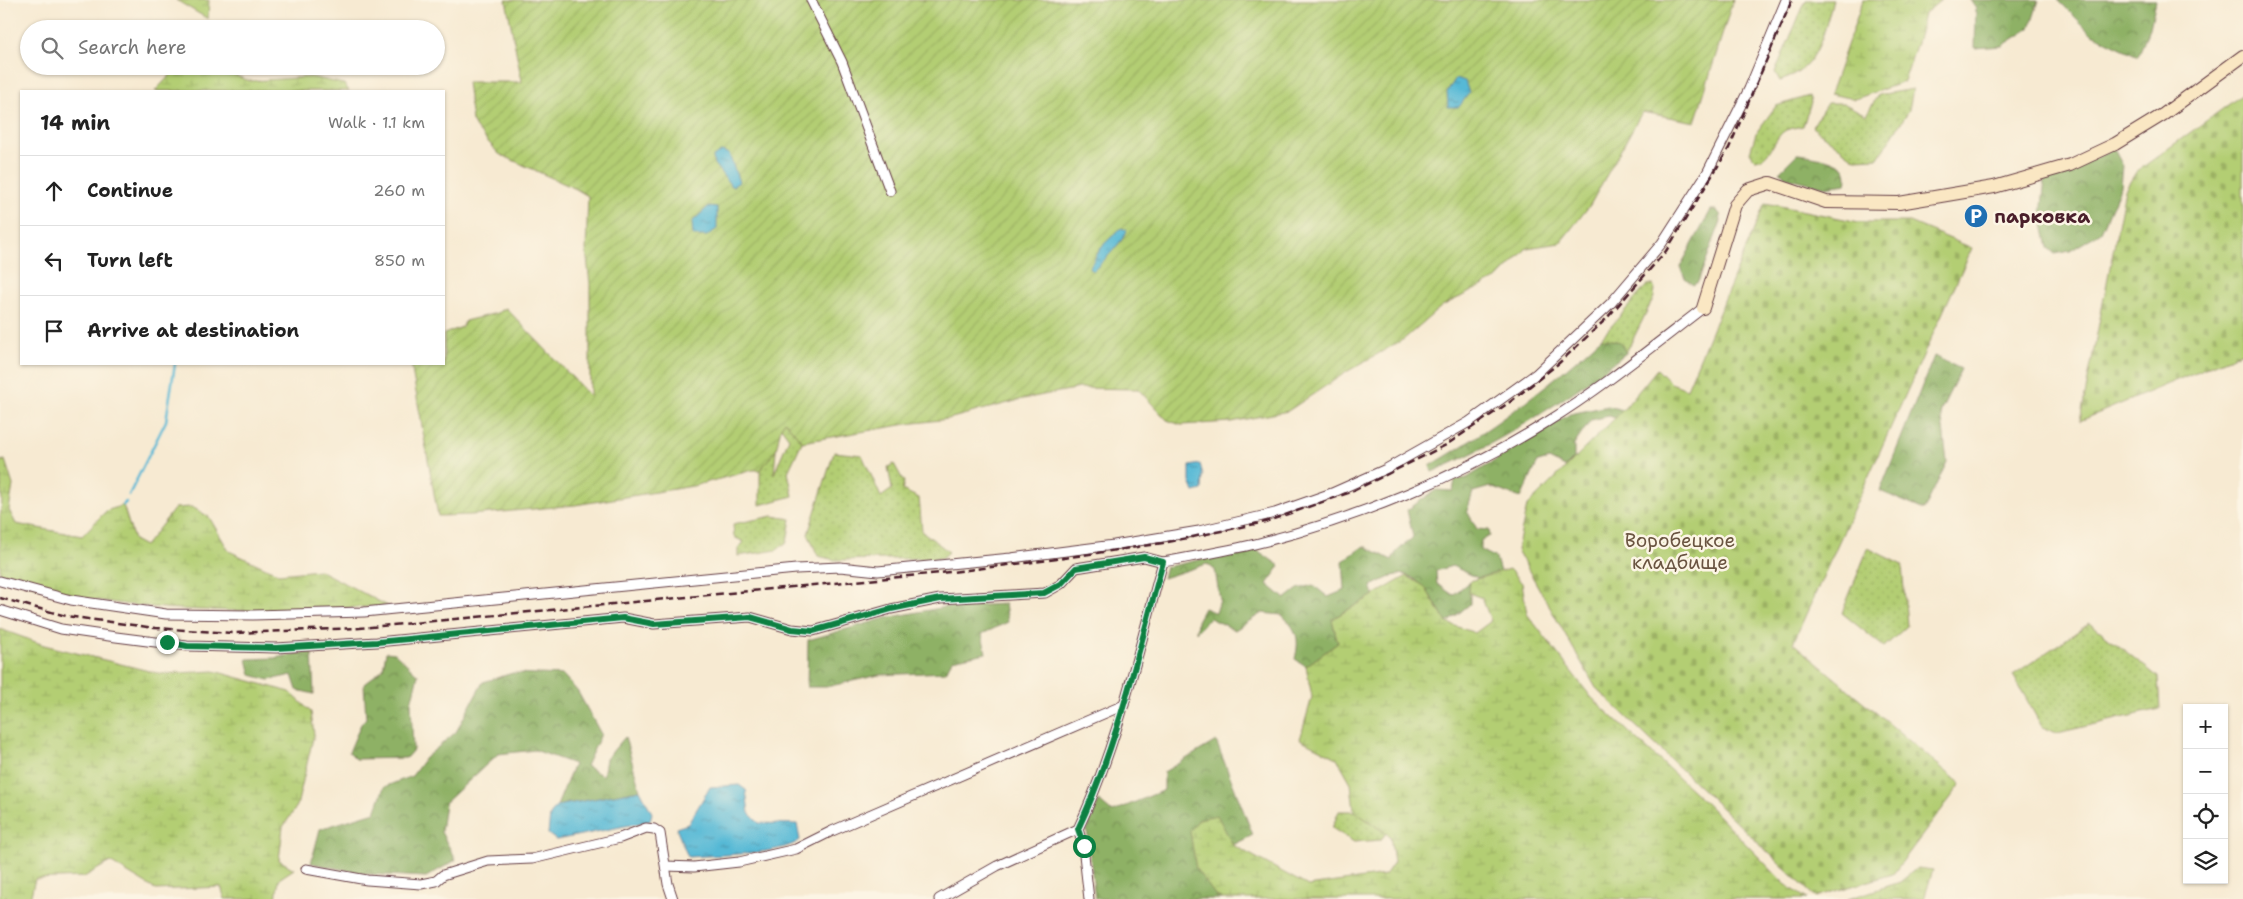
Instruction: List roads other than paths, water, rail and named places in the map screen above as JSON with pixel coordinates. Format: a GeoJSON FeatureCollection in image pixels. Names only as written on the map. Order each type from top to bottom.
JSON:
{"type":"FeatureCollection","features":[{"type":"Feature","properties":{"kind":"street"},"geometry":{"type":"LineString","coordinates":[[811,0],[842,62],[890,192]]}},
{"type":"Feature","properties":{"kind":"street"},"geometry":{"type":"LineString","coordinates":[[0,581],[71,600],[166,614],[254,615],[364,612],[796,569],[840,567],[878,571],[1011,558],[1114,545],[1199,531],[1275,513],[1332,493],[1386,469],[1469,422],[1536,374],[1611,303],[1662,243],[1707,173],[1749,89],[1786,0]]}},
{"type":"Feature","properties":{"kind":"street"},"geometry":{"type":"LineString","coordinates":[[0,610],[62,629],[187,646],[276,648],[377,642],[623,618],[654,624],[750,617],[792,629],[813,631],[891,609],[940,599],[1044,593],[1061,584],[1076,568],[1144,557],[1163,562],[1258,543],[1352,515],[1458,471],[1547,422],[1627,366],[1703,308],[1735,205],[1748,190],[1770,183],[1826,202],[1899,203],[1994,187],[2070,165],[2115,144],[2164,114],[2243,56]]}},
{"type":"Feature","properties":{"kind":"street"},"geometry":{"type":"LineString","coordinates":[[939,899],[997,866],[1078,829],[1094,794],[1124,705],[1163,562]]}},
{"type":"Feature","properties":{"kind":"street"},"geometry":{"type":"LineString","coordinates":[[666,866],[694,867],[739,862],[796,849],[832,831],[1124,705]]}},
{"type":"Feature","properties":{"kind":"street"},"geometry":{"type":"LineString","coordinates":[[306,869],[367,880],[421,884],[436,881],[443,875],[488,861],[532,859],[620,838],[646,828],[654,829],[660,833],[668,884],[673,899]]}},
{"type":"Feature","properties":{"kind":"street"},"geometry":{"type":"LineString","coordinates":[[1078,829],[1084,846],[1089,899]]}},
{"type":"Feature","properties":{"kind":"water"},"geometry":{"type":"Polygon","coordinates":[[[1456,78],[1465,81],[1469,93],[1459,107],[1448,107],[1447,92],[1456,78]]]}},
{"type":"Feature","properties":{"kind":"water"},"geometry":{"type":"Polygon","coordinates":[[[722,151],[729,154],[739,182],[732,187],[714,164],[713,157],[722,151]]]}},
{"type":"Feature","properties":{"kind":"water"},"geometry":{"type":"Polygon","coordinates":[[[709,206],[717,207],[717,229],[707,236],[693,236],[692,222],[709,206]]]}},
{"type":"Feature","properties":{"kind":"water"},"geometry":{"type":"Polygon","coordinates":[[[1121,228],[1127,230],[1122,239],[1093,271],[1089,268],[1102,246],[1121,228]]]}},
{"type":"Feature","properties":{"kind":"water"},"geometry":{"type":"Polygon","coordinates":[[[1200,464],[1203,475],[1202,490],[1194,492],[1190,482],[1190,466],[1200,464]]]}},
{"type":"Feature","properties":{"kind":"water"},"geometry":{"type":"Polygon","coordinates":[[[739,785],[746,790],[749,813],[759,823],[797,824],[800,840],[779,849],[730,855],[688,857],[676,828],[688,824],[710,787],[739,785]]]}},
{"type":"Feature","properties":{"kind":"water"},"geometry":{"type":"Polygon","coordinates":[[[640,790],[652,813],[650,821],[556,840],[548,834],[550,815],[557,806],[640,790]]]}},
{"type":"Feature","properties":{"kind":"waterway"},"geometry":{"type":"LineString","coordinates":[[129,495],[166,421],[175,365]]}},
{"type":"Feature","properties":{"kind":"waterway"},"geometry":{"type":"LineString","coordinates":[[123,505],[126,502]]}},
{"type":"Feature","properties":{"kind":"railway"},"geometry":{"type":"LineString","coordinates":[[0,598],[66,616],[155,628],[234,633],[360,628],[951,572],[1163,543],[1265,522],[1351,492],[1446,445],[1510,402],[1559,363],[1606,319],[1666,251],[1729,148],[1792,0]]}},
{"type":"Feature","properties":{"kind":"place","name":"парковка"},"geometry":{"type":"Point","coordinates":[1976,216]}},
{"type":"Feature","properties":{"kind":"park label","name":"Воробецкое кладбище"},"geometry":{"type":"Point","coordinates":[1680,551]}}]}
